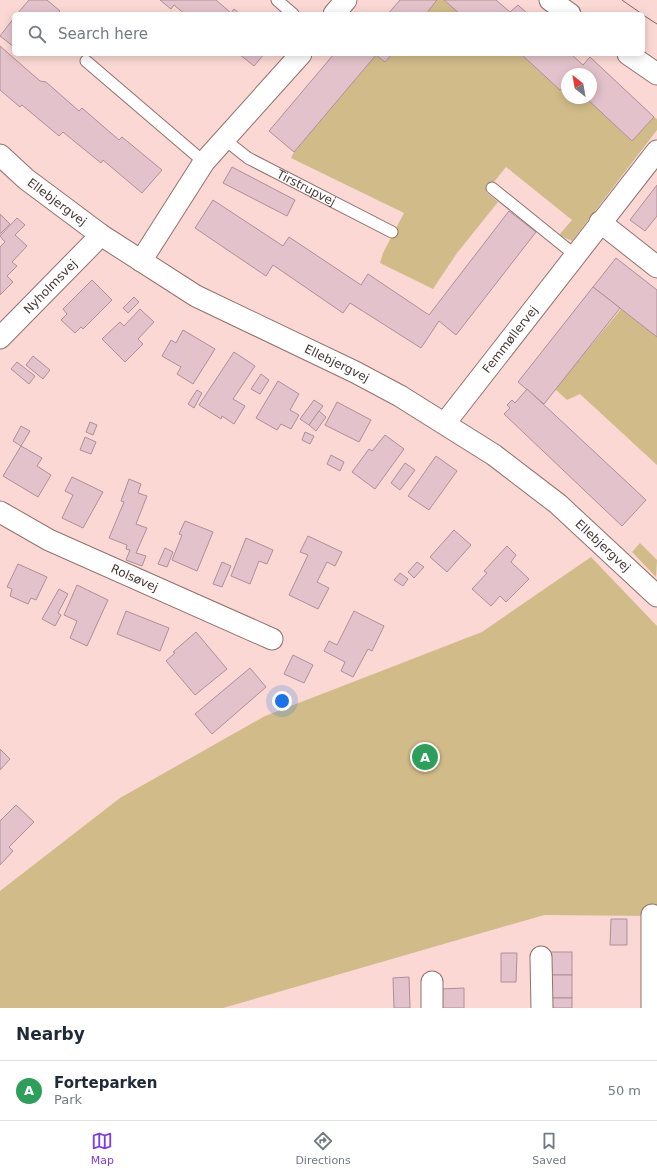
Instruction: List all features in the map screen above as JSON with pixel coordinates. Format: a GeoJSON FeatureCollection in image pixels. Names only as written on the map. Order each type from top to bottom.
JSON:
{"type":"FeatureCollection","features":[{"type":"Feature","properties":{"kind":"street"},"geometry":{"type":"LineString","coordinates":[[336,12],[346,0]]}},
{"type":"Feature","properties":{"kind":"street"},"geometry":{"type":"LineString","coordinates":[[550,0],[567,12]]}},
{"type":"Feature","properties":{"kind":"street"},"geometry":{"type":"LineString","coordinates":[[141,261],[204,162],[299,56]]}},
{"type":"Feature","properties":{"kind":"street"},"geometry":{"type":"LineString","coordinates":[[631,56],[657,74]]}},
{"type":"Feature","properties":{"kind":"street","name":"Femmøllervej"},"geometry":{"type":"LineString","coordinates":[[445,423],[600,222],[657,151]]}},
{"type":"Feature","properties":{"kind":"street","name":"Ellebjergvej"},"geometry":{"type":"LineString","coordinates":[[0,155],[26,179],[101,235],[196,296],[355,372],[400,396],[494,455],[558,504],[657,596]]}},
{"type":"Feature","properties":{"kind":"street"},"geometry":{"type":"LineString","coordinates":[[600,222],[657,268]]}},
{"type":"Feature","properties":{"kind":"street","name":"Nyholmsvej"},"geometry":{"type":"LineString","coordinates":[[0,338],[101,235]]}},
{"type":"Feature","properties":{"kind":"street","name":"Rolsøvej"},"geometry":{"type":"LineString","coordinates":[[0,512],[49,540],[272,639]]}},
{"type":"Feature","properties":{"kind":"street"},"geometry":{"type":"LineString","coordinates":[[652,915],[652,1008]]}},
{"type":"Feature","properties":{"kind":"street"},"geometry":{"type":"LineString","coordinates":[[540,957],[542,1008]]}},
{"type":"Feature","properties":{"kind":"street"},"geometry":{"type":"LineString","coordinates":[[432,982],[432,1008]]}},
{"type":"Feature","properties":{"kind":"lane"},"geometry":{"type":"LineString","coordinates":[[277,0],[291,12]]}},
{"type":"Feature","properties":{"kind":"lane"},"geometry":{"type":"LineString","coordinates":[[86,61],[204,162]]}},
{"type":"Feature","properties":{"kind":"lane","name":"Tirstrupvej"},"geometry":{"type":"LineString","coordinates":[[224,139],[248,158],[392,232]]}},
{"type":"Feature","properties":{"kind":"lane"},"geometry":{"type":"LineString","coordinates":[[492,188],[575,255]]}},
{"type":"Feature","properties":{"kind":"shaded area"},"geometry":{"type":"Polygon","coordinates":[[[437,0],[444,0],[458,12],[428,12],[437,0]]]}},
{"type":"Feature","properties":{"kind":"shaded area"},"geometry":{"type":"Polygon","coordinates":[[[375,56],[385,62],[390,56],[523,56],[560,90],[561,89],[561,104],[592,104],[632,141],[654,117],[657,119],[657,130],[572,241],[559,235],[572,220],[506,167],[486,192],[498,202],[457,253],[433,289],[380,263],[383,253],[404,213],[291,158],[294,152],[375,56]]]}},
{"type":"Feature","properties":{"kind":"shaded area"},"geometry":{"type":"Polygon","coordinates":[[[621,309],[657,337],[657,465],[580,394],[567,400],[555,389],[621,309]]]}},
{"type":"Feature","properties":{"kind":"shaded area"},"geometry":{"type":"Polygon","coordinates":[[[640,543],[657,560],[656,577],[632,552],[640,543]]]}},
{"type":"Feature","properties":{"kind":"shaded area"},"geometry":{"type":"Polygon","coordinates":[[[591,557],[657,626],[657,916],[544,915],[223,1008],[0,1008],[0,891],[120,798],[265,716],[482,632],[591,557]]]}},
{"type":"Feature","properties":{"kind":"building"},"geometry":{"type":"Polygon","coordinates":[[[29,0],[47,0],[60,11],[59,12],[19,12],[29,0]]]}},
{"type":"Feature","properties":{"kind":"building"},"geometry":{"type":"Polygon","coordinates":[[[160,0],[216,0],[230,12],[183,12],[174,5],[171,9],[160,0]]]}},
{"type":"Feature","properties":{"kind":"building"},"geometry":{"type":"Polygon","coordinates":[[[400,0],[437,0],[428,12],[390,12],[400,0]]]}},
{"type":"Feature","properties":{"kind":"building"},"geometry":{"type":"Polygon","coordinates":[[[444,0],[496,0],[510,12],[458,12],[444,0]]]}},
{"type":"Feature","properties":{"kind":"building"},"geometry":{"type":"Polygon","coordinates":[[[518,5],[526,12],[510,12],[518,5]]]}},
{"type":"Feature","properties":{"kind":"building"},"geometry":{"type":"Polygon","coordinates":[[[12,21],[12,45],[0,36],[12,21]]]}},
{"type":"Feature","properties":{"kind":"building"},"geometry":{"type":"Polygon","coordinates":[[[0,46],[40,81],[46,82],[79,111],[82,108],[119,140],[122,137],[162,170],[142,193],[103,160],[101,163],[63,132],[59,136],[22,105],[20,107],[0,90],[0,46]]]}},
{"type":"Feature","properties":{"kind":"building"},"geometry":{"type":"Polygon","coordinates":[[[242,56],[262,56],[254,66],[242,56]]]}},
{"type":"Feature","properties":{"kind":"building"},"geometry":{"type":"Polygon","coordinates":[[[332,56],[375,56],[294,152],[269,131],[332,56]]]}},
{"type":"Feature","properties":{"kind":"building"},"geometry":{"type":"Polygon","coordinates":[[[377,56],[390,56],[385,62],[377,56]]]}},
{"type":"Feature","properties":{"kind":"building"},"geometry":{"type":"Polygon","coordinates":[[[523,56],[573,56],[583,65],[590,57],[654,117],[632,141],[592,104],[597,104],[597,68],[561,68],[560,90],[523,56]]]}},
{"type":"Feature","properties":{"kind":"building"},"geometry":{"type":"Polygon","coordinates":[[[232,167],[295,200],[287,216],[223,183],[232,167]]]}},
{"type":"Feature","properties":{"kind":"building"},"geometry":{"type":"Polygon","coordinates":[[[657,185],[657,216],[645,231],[630,220],[657,185]]]}},
{"type":"Feature","properties":{"kind":"building"},"geometry":{"type":"Polygon","coordinates":[[[213,200],[283,246],[289,237],[361,285],[368,274],[429,315],[509,211],[536,232],[456,335],[439,321],[421,348],[350,303],[343,313],[273,265],[266,276],[195,228],[213,200]]]}},
{"type":"Feature","properties":{"kind":"building"},"geometry":{"type":"Polygon","coordinates":[[[0,214],[10,224],[0,234],[0,214]]]}},
{"type":"Feature","properties":{"kind":"building"},"geometry":{"type":"Polygon","coordinates":[[[17,218],[25,225],[15,235],[27,246],[12,262],[17,266],[7,276],[13,282],[0,295],[0,247],[5,242],[0,236],[17,218]]]}},
{"type":"Feature","properties":{"kind":"building"},"geometry":{"type":"Polygon","coordinates":[[[616,258],[657,290],[657,337],[593,287],[616,258]]]}},
{"type":"Feature","properties":{"kind":"building"},"geometry":{"type":"Polygon","coordinates":[[[92,280],[112,300],[83,329],[81,327],[75,333],[61,320],[67,314],[63,309],[92,280]]]}},
{"type":"Feature","properties":{"kind":"building"},"geometry":{"type":"Polygon","coordinates":[[[593,287],[620,308],[544,404],[518,382],[593,287]]]}},
{"type":"Feature","properties":{"kind":"building"},"geometry":{"type":"Polygon","coordinates":[[[134,297],[139,302],[128,313],[123,308],[134,297]]]}},
{"type":"Feature","properties":{"kind":"building"},"geometry":{"type":"Polygon","coordinates":[[[140,309],[154,322],[138,339],[143,344],[125,362],[102,339],[120,322],[124,326],[140,309]]]}},
{"type":"Feature","properties":{"kind":"building"},"geometry":{"type":"Polygon","coordinates":[[[183,330],[215,349],[193,384],[177,374],[181,367],[162,356],[171,340],[176,343],[183,330]]]}},
{"type":"Feature","properties":{"kind":"building"},"geometry":{"type":"Polygon","coordinates":[[[234,352],[255,366],[233,399],[245,406],[234,424],[222,416],[221,419],[199,405],[234,352]]]}},
{"type":"Feature","properties":{"kind":"building"},"geometry":{"type":"Polygon","coordinates":[[[33,356],[50,370],[43,379],[26,365],[33,356]]]}},
{"type":"Feature","properties":{"kind":"building"},"geometry":{"type":"Polygon","coordinates":[[[17,362],[35,376],[29,384],[11,369],[17,362]]]}},
{"type":"Feature","properties":{"kind":"building"},"geometry":{"type":"Polygon","coordinates":[[[261,374],[269,380],[260,394],[251,389],[261,374]]]}},
{"type":"Feature","properties":{"kind":"building"},"geometry":{"type":"Polygon","coordinates":[[[278,381],[299,394],[290,410],[299,415],[291,429],[281,424],[277,430],[256,418],[278,381]]]}},
{"type":"Feature","properties":{"kind":"building"},"geometry":{"type":"Polygon","coordinates":[[[527,389],[646,500],[622,526],[504,414],[510,408],[507,405],[512,400],[515,403],[527,389]]]}},
{"type":"Feature","properties":{"kind":"building"},"geometry":{"type":"Polygon","coordinates":[[[197,390],[202,393],[194,408],[188,404],[197,390]]]}},
{"type":"Feature","properties":{"kind":"building"},"geometry":{"type":"Polygon","coordinates":[[[314,400],[323,406],[309,425],[300,419],[314,400]]]}},
{"type":"Feature","properties":{"kind":"building"},"geometry":{"type":"Polygon","coordinates":[[[337,402],[371,420],[359,442],[325,425],[337,402]]]}},
{"type":"Feature","properties":{"kind":"building"},"geometry":{"type":"Polygon","coordinates":[[[319,411],[326,417],[316,431],[309,425],[319,411]]]}},
{"type":"Feature","properties":{"kind":"building"},"geometry":{"type":"Polygon","coordinates":[[[90,422],[97,425],[93,435],[86,432],[90,422]]]}},
{"type":"Feature","properties":{"kind":"building"},"geometry":{"type":"Polygon","coordinates":[[[21,426],[30,431],[21,446],[13,441],[21,426]]]}},
{"type":"Feature","properties":{"kind":"building"},"geometry":{"type":"Polygon","coordinates":[[[305,432],[314,436],[310,444],[302,440],[305,432]]]}},
{"type":"Feature","properties":{"kind":"building"},"geometry":{"type":"Polygon","coordinates":[[[385,435],[404,449],[375,489],[352,472],[369,449],[372,451],[385,435]]]}},
{"type":"Feature","properties":{"kind":"building"},"geometry":{"type":"Polygon","coordinates":[[[85,437],[96,442],[91,454],[80,450],[85,437]]]}},
{"type":"Feature","properties":{"kind":"building"},"geometry":{"type":"Polygon","coordinates":[[[21,446],[42,458],[37,466],[51,475],[38,497],[3,476],[21,446]]]}},
{"type":"Feature","properties":{"kind":"building"},"geometry":{"type":"Polygon","coordinates":[[[331,455],[344,462],[340,471],[327,464],[331,455]]]}},
{"type":"Feature","properties":{"kind":"building"},"geometry":{"type":"Polygon","coordinates":[[[436,456],[457,471],[429,510],[408,496],[436,456]]]}},
{"type":"Feature","properties":{"kind":"building"},"geometry":{"type":"Polygon","coordinates":[[[405,463],[415,470],[400,490],[391,483],[405,463]]]}},
{"type":"Feature","properties":{"kind":"building"},"geometry":{"type":"Polygon","coordinates":[[[72,477],[103,492],[83,528],[62,518],[73,495],[65,491],[72,477]]]}},
{"type":"Feature","properties":{"kind":"building"},"geometry":{"type":"Polygon","coordinates":[[[129,479],[141,484],[138,493],[147,496],[136,524],[147,528],[136,553],[146,556],[142,566],[126,560],[130,550],[126,549],[127,545],[109,538],[124,502],[121,501],[129,479]]]}},
{"type":"Feature","properties":{"kind":"building"},"geometry":{"type":"Polygon","coordinates":[[[185,521],[213,532],[197,571],[172,560],[182,535],[179,534],[185,521]]]}},
{"type":"Feature","properties":{"kind":"building"},"geometry":{"type":"Polygon","coordinates":[[[454,530],[471,545],[447,572],[430,557],[454,530]]]}},
{"type":"Feature","properties":{"kind":"building"},"geometry":{"type":"Polygon","coordinates":[[[308,536],[342,552],[335,566],[327,562],[317,582],[329,588],[318,609],[289,595],[308,555],[300,552],[308,536]]]}},
{"type":"Feature","properties":{"kind":"building"},"geometry":{"type":"Polygon","coordinates":[[[246,538],[273,550],[267,564],[259,561],[250,584],[231,576],[246,538]]]}},
{"type":"Feature","properties":{"kind":"building"},"geometry":{"type":"Polygon","coordinates":[[[507,546],[516,555],[511,562],[529,579],[506,602],[500,596],[491,606],[472,589],[487,573],[484,571],[507,546]]]}},
{"type":"Feature","properties":{"kind":"building"},"geometry":{"type":"Polygon","coordinates":[[[165,548],[173,552],[167,567],[158,564],[165,548]]]}},
{"type":"Feature","properties":{"kind":"building"},"geometry":{"type":"Polygon","coordinates":[[[222,562],[231,566],[222,587],[213,584],[222,562]]]}},
{"type":"Feature","properties":{"kind":"building"},"geometry":{"type":"Polygon","coordinates":[[[417,562],[424,567],[414,578],[408,572],[417,562]]]}},
{"type":"Feature","properties":{"kind":"building"},"geometry":{"type":"Polygon","coordinates":[[[18,564],[47,577],[36,600],[31,598],[28,604],[10,596],[12,589],[7,587],[18,564]]]}},
{"type":"Feature","properties":{"kind":"building"},"geometry":{"type":"Polygon","coordinates":[[[400,573],[408,579],[403,586],[394,580],[400,573]]]}},
{"type":"Feature","properties":{"kind":"building"},"geometry":{"type":"Polygon","coordinates":[[[77,585],[108,600],[87,646],[70,638],[77,621],[64,615],[77,585]]]}},
{"type":"Feature","properties":{"kind":"building"},"geometry":{"type":"Polygon","coordinates":[[[59,589],[68,594],[58,613],[61,615],[55,626],[42,619],[59,589]]]}},
{"type":"Feature","properties":{"kind":"building"},"geometry":{"type":"Polygon","coordinates":[[[126,611],[169,628],[160,651],[117,634],[126,611]]]}},
{"type":"Feature","properties":{"kind":"building"},"geometry":{"type":"Polygon","coordinates":[[[354,611],[384,626],[372,651],[368,649],[353,677],[341,671],[345,662],[324,651],[329,641],[337,645],[354,611]]]}},
{"type":"Feature","properties":{"kind":"building"},"geometry":{"type":"Polygon","coordinates":[[[196,632],[227,669],[195,695],[166,661],[175,653],[173,652],[196,632]]]}},
{"type":"Feature","properties":{"kind":"building"},"geometry":{"type":"Polygon","coordinates":[[[293,655],[313,665],[304,683],[284,674],[293,655]]]}},
{"type":"Feature","properties":{"kind":"building"},"geometry":{"type":"Polygon","coordinates":[[[250,668],[266,687],[212,734],[195,714],[250,668]]]}},
{"type":"Feature","properties":{"kind":"building"},"geometry":{"type":"Polygon","coordinates":[[[0,749],[10,759],[0,770],[0,749]]]}},
{"type":"Feature","properties":{"kind":"building"},"geometry":{"type":"Polygon","coordinates":[[[16,805],[34,822],[9,847],[13,851],[0,865],[0,821],[16,805]]]}},
{"type":"Feature","properties":{"kind":"building"},"geometry":{"type":"Polygon","coordinates":[[[611,919],[627,919],[627,945],[610,945],[611,919]]]}},
{"type":"Feature","properties":{"kind":"building"},"geometry":{"type":"Polygon","coordinates":[[[550,952],[572,952],[572,975],[550,975],[550,952]]]}},
{"type":"Feature","properties":{"kind":"building"},"geometry":{"type":"Polygon","coordinates":[[[501,953],[517,953],[516,982],[501,982],[501,953]]]}},
{"type":"Feature","properties":{"kind":"building"},"geometry":{"type":"Polygon","coordinates":[[[550,975],[572,975],[572,998],[550,998],[550,975]]]}},
{"type":"Feature","properties":{"kind":"building"},"geometry":{"type":"Polygon","coordinates":[[[409,977],[410,1008],[394,1008],[393,978],[409,977]]]}},
{"type":"Feature","properties":{"kind":"building"},"geometry":{"type":"Polygon","coordinates":[[[464,988],[464,1008],[440,1008],[440,989],[464,988]]]}},
{"type":"Feature","properties":{"kind":"building"},"geometry":{"type":"Polygon","coordinates":[[[550,998],[572,998],[572,1008],[550,1008],[550,998]]]}},
{"type":"Feature","properties":{"kind":"tram line"},"geometry":{"type":"LineString","coordinates":[[622,0],[639,12]]}},
{"type":"Feature","properties":{"kind":"tram line"},"geometry":{"type":"LineString","coordinates":[[645,16],[657,24]]}},
{"type":"Feature","properties":{"kind":"place","name":"Forteparken"},"geometry":{"type":"Point","coordinates":[425,757]}}]}
